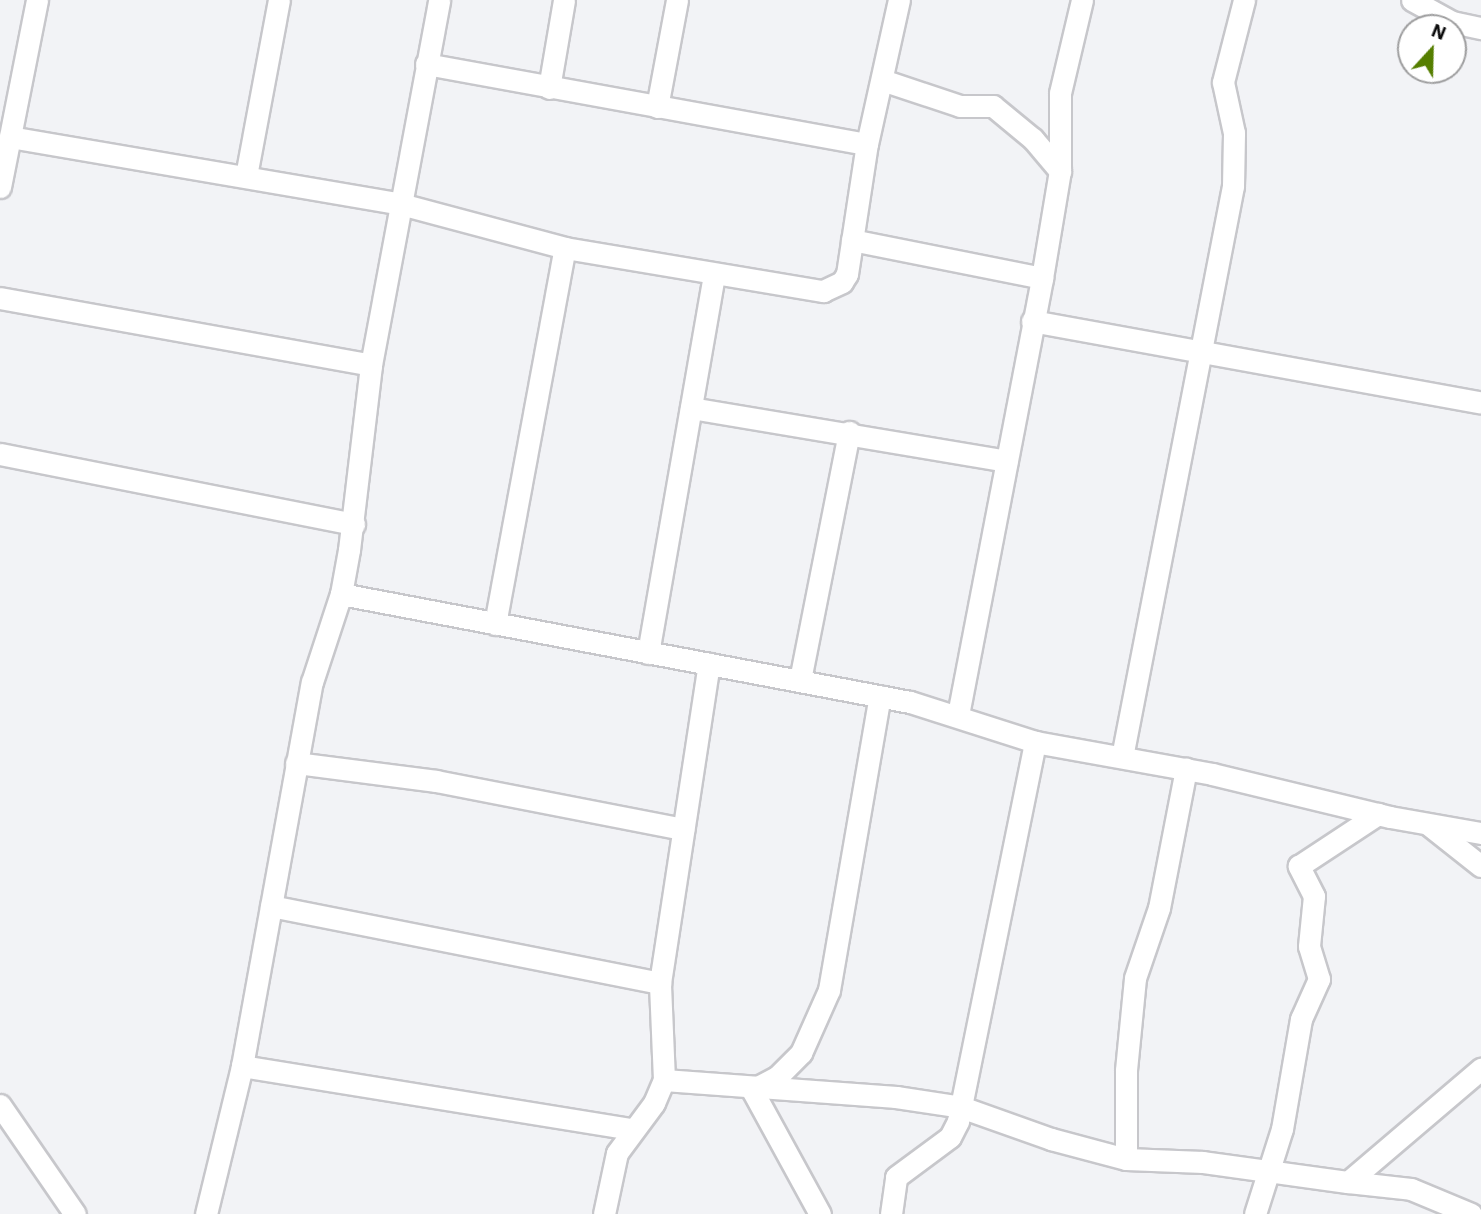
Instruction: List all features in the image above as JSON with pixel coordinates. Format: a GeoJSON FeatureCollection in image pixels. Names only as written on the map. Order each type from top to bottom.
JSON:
{"type":"FeatureCollection","features":[{"type":"Feature","properties":{"kind":"street"},"geometry":{"type":"LineString","coordinates":[[0,187],[37,0]]}},
{"type":"Feature","properties":{"kind":"street"},"geometry":{"type":"LineString","coordinates":[[246,176],[279,0]]}},
{"type":"Feature","properties":{"kind":"street"},"geometry":{"type":"LineString","coordinates":[[206,1214],[242,1066],[312,682],[341,594],[355,524],[371,365],[439,0]]}},
{"type":"Feature","properties":{"kind":"street"},"geometry":{"type":"LineString","coordinates":[[550,88],[564,0]]}},
{"type":"Feature","properties":{"kind":"street"},"geometry":{"type":"LineString","coordinates":[[657,107],[677,0]]}},
{"type":"Feature","properties":{"kind":"street"},"geometry":{"type":"LineString","coordinates":[[10,137],[401,204],[565,248],[714,276],[823,291],[842,282],[847,274],[867,144],[899,0]]}},
{"type":"Feature","properties":{"kind":"street"},"geometry":{"type":"LineString","coordinates":[[958,715],[1042,278],[1060,171],[1060,93],[1082,0]]}},
{"type":"Feature","properties":{"kind":"street"},"geometry":{"type":"LineString","coordinates":[[1122,757],[1233,186],[1234,133],[1223,82],[1244,0]]}},
{"type":"Feature","properties":{"kind":"street"},"geometry":{"type":"LineString","coordinates":[[1412,0],[1452,22],[1481,28]]}},
{"type":"Feature","properties":{"kind":"street"},"geometry":{"type":"LineString","coordinates":[[426,64],[867,144]]}},
{"type":"Feature","properties":{"kind":"street"},"geometry":{"type":"LineString","coordinates":[[882,79],[960,106],[993,106],[1032,139],[1060,171]]}},
{"type":"Feature","properties":{"kind":"street"},"geometry":{"type":"LineString","coordinates":[[852,240],[1042,278]]}},
{"type":"Feature","properties":{"kind":"street"},"geometry":{"type":"LineString","coordinates":[[495,624],[565,248]]}},
{"type":"Feature","properties":{"kind":"street"},"geometry":{"type":"LineString","coordinates":[[648,653],[714,276]]}},
{"type":"Feature","properties":{"kind":"street"},"geometry":{"type":"LineString","coordinates":[[0,298],[371,365]]}},
{"type":"Feature","properties":{"kind":"street"},"geometry":{"type":"LineString","coordinates":[[1032,321],[1203,350],[1481,403]]}},
{"type":"Feature","properties":{"kind":"street"},"geometry":{"type":"LineString","coordinates":[[691,408],[849,432],[1007,461]]}},
{"type":"Feature","properties":{"kind":"street"},"geometry":{"type":"LineString","coordinates":[[800,680],[849,432]]}},
{"type":"Feature","properties":{"kind":"street"},"geometry":{"type":"LineString","coordinates":[[0,454],[355,524]]}},
{"type":"Feature","properties":{"kind":"street"},"geometry":{"type":"LineString","coordinates":[[341,594],[880,696],[958,715],[1035,741],[1186,769],[1378,814],[1481,833]]}},
{"type":"Feature","properties":{"kind":"street"},"geometry":{"type":"LineString","coordinates":[[604,1214],[613,1162],[633,1129],[654,1103],[664,1080],[660,983],[709,664]]}},
{"type":"Feature","properties":{"kind":"street"},"geometry":{"type":"LineString","coordinates":[[752,1090],[778,1076],[801,1053],[829,990],[880,696]]}},
{"type":"Feature","properties":{"kind":"street"},"geometry":{"type":"LineString","coordinates":[[891,1214],[896,1177],[906,1165],[950,1137],[961,1107],[1035,741]]}},
{"type":"Feature","properties":{"kind":"street"},"geometry":{"type":"LineString","coordinates":[[296,763],[436,781],[682,829]]}},
{"type":"Feature","properties":{"kind":"street"},"geometry":{"type":"LineString","coordinates":[[1126,1159],[1126,1070],[1135,978],[1160,908],[1186,769]]}},
{"type":"Feature","properties":{"kind":"street"},"geometry":{"type":"LineString","coordinates":[[1255,1214],[1282,1129],[1303,1011],[1319,979],[1309,946],[1314,896],[1299,866],[1378,814]]}},
{"type":"Feature","properties":{"kind":"street"},"geometry":{"type":"LineString","coordinates":[[1427,824],[1481,866]]}},
{"type":"Feature","properties":{"kind":"street"},"geometry":{"type":"LineString","coordinates":[[271,906],[660,983]]}},
{"type":"Feature","properties":{"kind":"street"},"geometry":{"type":"LineString","coordinates":[[242,1066],[633,1129]]}},
{"type":"Feature","properties":{"kind":"street"},"geometry":{"type":"LineString","coordinates":[[1348,1182],[1481,1069]]}},
{"type":"Feature","properties":{"kind":"street"},"geometry":{"type":"LineString","coordinates":[[664,1080],[752,1090],[896,1097],[961,1107],[1051,1139],[1126,1159],[1178,1159],[1411,1189],[1471,1214]]}},
{"type":"Feature","properties":{"kind":"street"},"geometry":{"type":"LineString","coordinates":[[752,1090],[820,1214]]}},
{"type":"Feature","properties":{"kind":"street"},"geometry":{"type":"LineString","coordinates":[[0,1105],[75,1214]]}}]}
